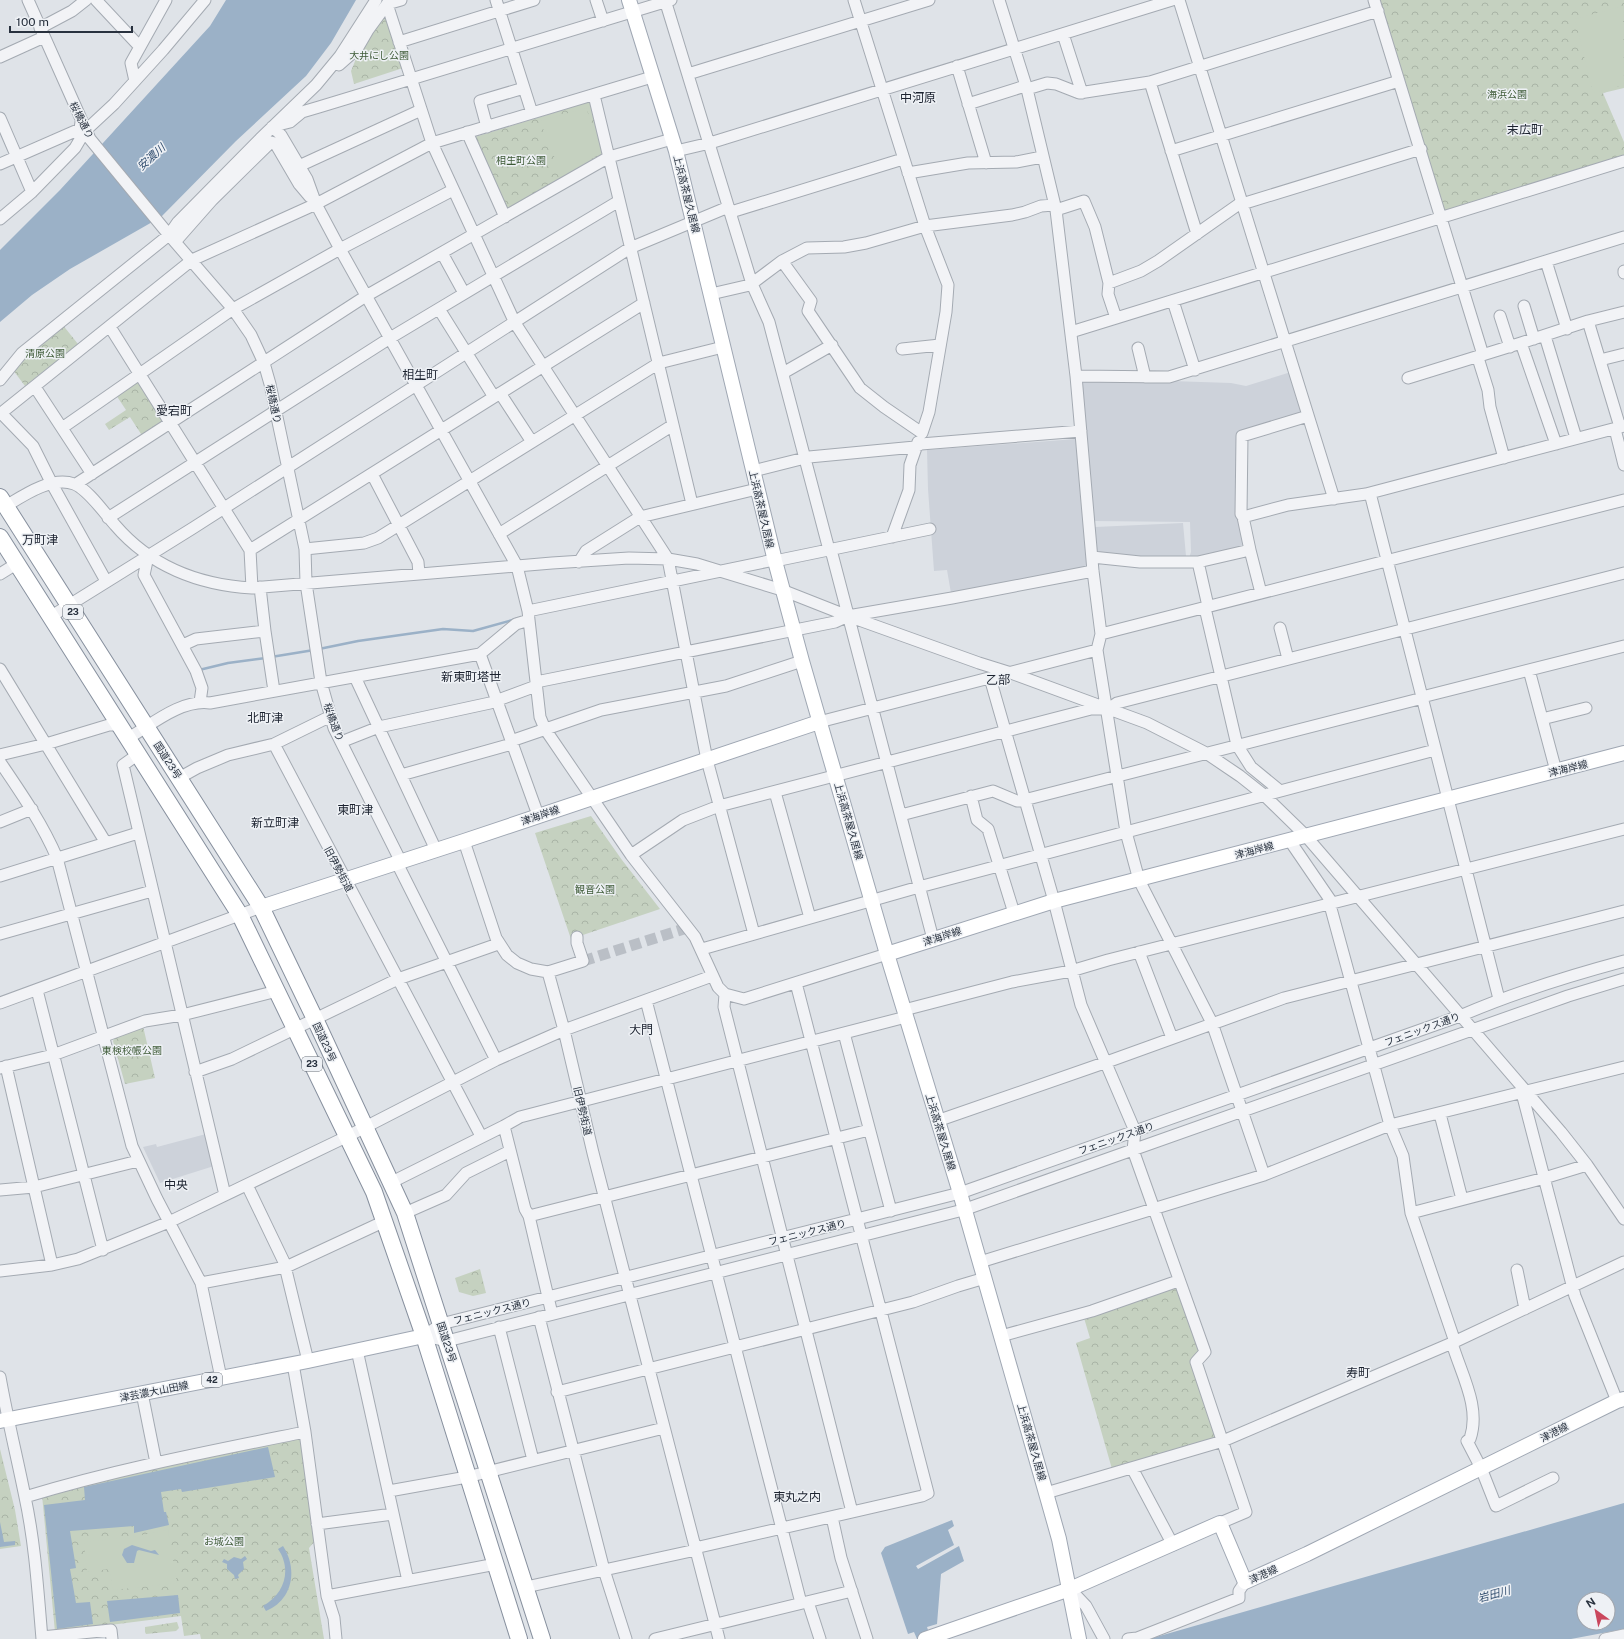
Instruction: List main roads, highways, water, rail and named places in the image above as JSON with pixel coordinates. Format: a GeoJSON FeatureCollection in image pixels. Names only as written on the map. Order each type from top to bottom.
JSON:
{"type":"FeatureCollection","features":[{"type":"Feature","properties":{"kind":"highway","name":"国道23号"},"geometry":{"type":"LineString","coordinates":[[3,501],[261,907],[315,1019],[364,1127],[392,1182],[405,1213],[442,1324],[542,1639]]}},
{"type":"Feature","properties":{"kind":"highway","name":"国道23号"},"geometry":{"type":"LineString","coordinates":[[0,537],[127,740],[240,915],[346,1137],[374,1192],[424,1336],[519,1639]]}},
{"type":"Feature","properties":{"kind":"main road","name":"上浜高茶屋久居線"},"geometry":{"type":"LineString","coordinates":[[631,6],[674,145],[694,222],[774,561],[793,631],[887,954],[985,1278],[1059,1539],[1079,1639]]}},
{"type":"Feature","properties":{"kind":"main road","name":"津海岸線"},"geometry":{"type":"LineString","coordinates":[[261,907],[399,863],[538,815],[819,722]]}},
{"type":"Feature","properties":{"kind":"main road","name":"津海岸線"},"geometry":{"type":"LineString","coordinates":[[887,954],[1054,901],[1290,841],[1305,835],[1624,753]]}},
{"type":"Feature","properties":{"kind":"main road","name":"津芸濃大山田線"},"geometry":{"type":"LineString","coordinates":[[3,1420],[293,1364],[424,1336]]}},
{"type":"Feature","properties":{"kind":"main road","name":"津港線"},"geometry":{"type":"LineString","coordinates":[[1070,1589],[1173,1545],[1220,1523],[1245,1582],[1307,1554],[1620,1400]]}},
{"type":"Feature","properties":{"kind":"main road"},"geometry":{"type":"LineString","coordinates":[[925,1639],[1070,1589]]}},
{"type":"Feature","properties":{"kind":"water","name":"安濃川"},"geometry":{"type":"Polygon","coordinates":[[[226,0],[356,0],[331,43],[306,76],[236,141],[161,217],[70,269],[32,295],[0,322],[0,250],[60,190],[210,26],[226,0]]]}},
{"type":"Feature","properties":{"kind":"water"},"geometry":{"type":"Polygon","coordinates":[[[268,1447],[275,1477],[182,1492],[181,1489],[161,1492],[164,1512],[166,1512],[169,1525],[134,1533],[134,1526],[70,1531],[76,1568],[70,1569],[76,1603],[90,1602],[93,1624],[57,1629],[44,1505],[85,1500],[84,1487],[268,1447]]]}},
{"type":"Feature","properties":{"kind":"water","name":"岩田川"},"geometry":{"type":"Polygon","coordinates":[[[1624,1503],[1624,1629],[1616,1631],[1616,1591],[1576,1591],[1576,1631],[1613,1631],[1571,1639],[1149,1639],[1624,1503]]]}},
{"type":"Feature","properties":{"kind":"water"},"geometry":{"type":"Polygon","coordinates":[[[952,1520],[954,1526],[948,1530],[954,1545],[916,1566],[918,1569],[959,1546],[964,1561],[941,1574],[937,1624],[927,1627],[931,1639],[917,1639],[914,1632],[908,1634],[881,1553],[885,1547],[952,1520]]]}},
{"type":"Feature","properties":{"kind":"water"},"geometry":{"type":"Polygon","coordinates":[[[0,1522],[4,1542],[15,1541],[15,1545],[0,1547],[0,1522]]]}},
{"type":"Feature","properties":{"kind":"water"},"geometry":{"type":"Polygon","coordinates":[[[132,1545],[151,1551],[155,1550],[159,1555],[139,1550],[137,1551],[134,1563],[127,1563],[122,1555],[124,1549],[132,1545]]]}},
{"type":"Feature","properties":{"kind":"water"},"geometry":{"type":"Polygon","coordinates":[[[283,1546],[288,1555],[290,1564],[290,1583],[287,1592],[282,1599],[275,1606],[266,1611],[263,1606],[277,1595],[284,1580],[285,1565],[278,1549],[283,1546]]]}},
{"type":"Feature","properties":{"kind":"water"},"geometry":{"type":"Polygon","coordinates":[[[245,1556],[247,1559],[243,1562],[244,1569],[238,1575],[239,1578],[235,1579],[234,1575],[227,1569],[227,1564],[222,1562],[224,1559],[228,1561],[234,1557],[241,1559],[245,1556]]]}},
{"type":"Feature","properties":{"kind":"water"},"geometry":{"type":"Polygon","coordinates":[[[178,1595],[180,1613],[110,1622],[107,1601],[178,1595]]]}},
{"type":"Feature","properties":{"kind":"waterway"},"geometry":{"type":"LineString","coordinates":[[319,649],[358,641],[443,629],[473,631],[516,619]]}},
{"type":"Feature","properties":{"kind":"waterway"},"geometry":{"type":"LineString","coordinates":[[271,657],[314,650]]}},
{"type":"Feature","properties":{"kind":"waterway"},"geometry":{"type":"LineString","coordinates":[[199,670],[228,663],[266,658]]}},
{"type":"Feature","properties":{"kind":"tunnel"},"geometry":{"type":"LineString","coordinates":[[583,961],[687,928]]}},
{"type":"Feature","properties":{"kind":"district","name":"中河原"},"geometry":{"type":"Point","coordinates":[918,98]}},
{"type":"Feature","properties":{"kind":"district","name":"末広町"},"geometry":{"type":"Point","coordinates":[1525,130]}},
{"type":"Feature","properties":{"kind":"district","name":"相生町"},"geometry":{"type":"Point","coordinates":[420,375]}},
{"type":"Feature","properties":{"kind":"district","name":"愛宕町"},"geometry":{"type":"Point","coordinates":[174,411]}},
{"type":"Feature","properties":{"kind":"district","name":"万町津"},"geometry":{"type":"Point","coordinates":[40,540]}},
{"type":"Feature","properties":{"kind":"district","name":"新東町塔世"},"geometry":{"type":"Point","coordinates":[471,677]}},
{"type":"Feature","properties":{"kind":"district","name":"乙部"},"geometry":{"type":"Point","coordinates":[998,680]}},
{"type":"Feature","properties":{"kind":"district","name":"北町津"},"geometry":{"type":"Point","coordinates":[265,718]}},
{"type":"Feature","properties":{"kind":"district","name":"東町津"},"geometry":{"type":"Point","coordinates":[355,810]}},
{"type":"Feature","properties":{"kind":"district","name":"新立町津"},"geometry":{"type":"Point","coordinates":[275,823]}},
{"type":"Feature","properties":{"kind":"district","name":"大門"},"geometry":{"type":"Point","coordinates":[641,1030]}},
{"type":"Feature","properties":{"kind":"district","name":"中央"},"geometry":{"type":"Point","coordinates":[176,1185]}},
{"type":"Feature","properties":{"kind":"district","name":"寿町"},"geometry":{"type":"Point","coordinates":[1358,1373]}},
{"type":"Feature","properties":{"kind":"district","name":"東丸之内"},"geometry":{"type":"Point","coordinates":[797,1497]}},
{"type":"Feature","properties":{"kind":"park label","name":"大井にし公園"},"geometry":{"type":"Point","coordinates":[379,55]}},
{"type":"Feature","properties":{"kind":"park label","name":"海浜公園"},"geometry":{"type":"Point","coordinates":[1507,94]}},
{"type":"Feature","properties":{"kind":"park label","name":"相生町公園"},"geometry":{"type":"Point","coordinates":[521,160]}},
{"type":"Feature","properties":{"kind":"park label","name":"清原公園"},"geometry":{"type":"Point","coordinates":[45,353]}},
{"type":"Feature","properties":{"kind":"park label","name":"観音公園"},"geometry":{"type":"Point","coordinates":[595,889]}},
{"type":"Feature","properties":{"kind":"park label","name":"東検校帳公園"},"geometry":{"type":"Point","coordinates":[132,1050]}},
{"type":"Feature","properties":{"kind":"park label","name":"お城公園"},"geometry":{"type":"Point","coordinates":[224,1541]}}]}
